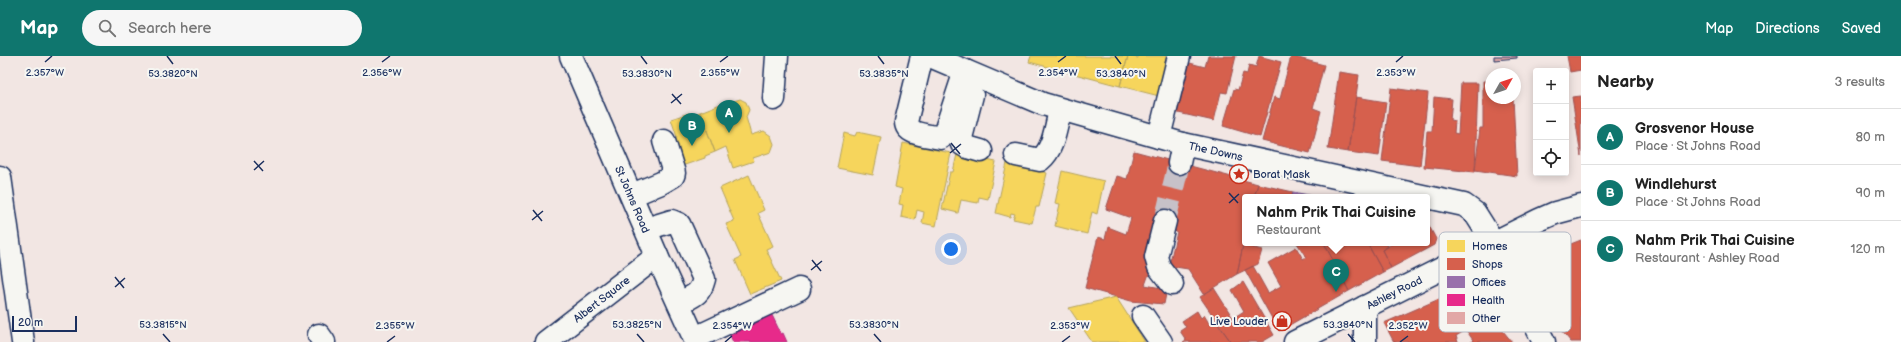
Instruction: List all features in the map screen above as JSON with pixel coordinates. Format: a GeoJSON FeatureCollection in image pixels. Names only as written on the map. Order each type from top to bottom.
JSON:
{"type":"FeatureCollection","features":[{"type":"Feature","properties":{"kind":"street","name":"St Johns Road"},"geometry":{"type":"LineString","coordinates":[[571,56],[657,256],[696,340]]}},
{"type":"Feature","properties":{"kind":"street"},"geometry":{"type":"LineString","coordinates":[[774,99],[777,56]]}},
{"type":"Feature","properties":{"kind":"street"},"geometry":{"type":"LineString","coordinates":[[922,56],[906,122],[906,126],[909,131],[940,138],[944,135],[971,74]]}},
{"type":"Feature","properties":{"kind":"street","name":"The Downs"},"geometry":{"type":"LineString","coordinates":[[930,56],[1043,104],[1159,137],[1181,153],[1404,194]]}},
{"type":"Feature","properties":{"kind":"street"},"geometry":{"type":"LineString","coordinates":[[1159,137],[1179,56]]}},
{"type":"Feature","properties":{"kind":"street"},"geometry":{"type":"LineString","coordinates":[[971,74],[961,138],[962,144],[981,151]]}},
{"type":"Feature","properties":{"kind":"street"},"geometry":{"type":"LineString","coordinates":[[1016,155],[1040,160],[1045,156],[1049,150],[1060,110]]}},
{"type":"Feature","properties":{"kind":"street"},"geometry":{"type":"LineString","coordinates":[[632,195],[661,184],[673,176],[674,173],[664,141]]}},
{"type":"Feature","properties":{"kind":"street"},"geometry":{"type":"LineString","coordinates":[[0,177],[23,342]]}},
{"type":"Feature","properties":{"kind":"street","name":"The Downs"},"geometry":{"type":"LineString","coordinates":[[1430,199],[1464,205],[1475,213],[1487,232]]}},
{"type":"Feature","properties":{"kind":"street","name":"Ashley Road"},"geometry":{"type":"LineString","coordinates":[[1517,232],[1550,216],[1581,206]]}},
{"type":"Feature","properties":{"kind":"street"},"geometry":{"type":"LineString","coordinates":[[646,229],[672,221],[679,224],[701,272],[704,279],[702,288],[698,294],[679,303]]}},
{"type":"Feature","properties":{"kind":"street"},"geometry":{"type":"LineString","coordinates":[[1165,221],[1156,257],[1159,267],[1172,284]]}},
{"type":"Feature","properties":{"kind":"street","name":"Albert Square"},"geometry":{"type":"LineString","coordinates":[[546,342],[657,256]]}},
{"type":"Feature","properties":{"kind":"street","name":"Ashley Road"},"geometry":{"type":"LineString","coordinates":[[1295,342],[1439,270]]}},
{"type":"Feature","properties":{"kind":"street"},"geometry":{"type":"LineString","coordinates":[[696,340],[799,289]]}},
{"type":"Feature","properties":{"kind":"street"},"geometry":{"type":"LineString","coordinates":[[1365,307],[1365,342]]}},
{"type":"Feature","properties":{"kind":"street"},"geometry":{"type":"LineString","coordinates":[[1143,316],[1161,342]]}},
{"type":"Feature","properties":{"kind":"street","name":"The Downs"},"geometry":{"type":"LineString","coordinates":[[1539,332],[1544,342]]}},
{"type":"Feature","properties":{"kind":"building: Homes"},"geometry":{"type":"Polygon","coordinates":[[[1031,56],[1128,56],[1120,86],[1029,62],[1031,56]]]}},
{"type":"Feature","properties":{"kind":"building: Homes"},"geometry":{"type":"Polygon","coordinates":[[[1128,56],[1138,58],[1138,56],[1167,56],[1164,65],[1171,67],[1163,97],[1120,86],[1128,56]]]}},
{"type":"Feature","properties":{"kind":"building: Homes"},"geometry":{"type":"Polygon","coordinates":[[[740,99],[746,102],[749,110],[746,117],[751,135],[764,131],[771,136],[774,144],[771,152],[753,158],[754,161],[733,168],[726,147],[715,152],[700,112],[731,100],[731,102],[740,99]]]}},
{"type":"Feature","properties":{"kind":"building: Homes"},"geometry":{"type":"Polygon","coordinates":[[[700,112],[715,152],[705,156],[705,158],[679,167],[669,139],[677,137],[671,119],[689,113],[690,116],[700,112]]]}},
{"type":"Feature","properties":{"kind":"building: Homes"},"geometry":{"type":"Polygon","coordinates":[[[857,132],[881,137],[873,175],[837,168],[844,133],[855,136],[857,132]]]}},
{"type":"Feature","properties":{"kind":"building: Homes"},"geometry":{"type":"Polygon","coordinates":[[[903,143],[951,153],[936,226],[922,223],[924,212],[917,210],[915,220],[901,217],[903,205],[899,204],[902,189],[895,187],[903,143]]]}},
{"type":"Feature","properties":{"kind":"building: Homes"},"geometry":{"type":"Polygon","coordinates":[[[957,154],[996,162],[988,199],[979,197],[978,203],[961,200],[958,213],[942,209],[950,172],[953,172],[957,154]]]}},
{"type":"Feature","properties":{"kind":"building: Homes"},"geometry":{"type":"Polygon","coordinates":[[[1007,163],[1047,173],[1039,207],[1036,207],[1032,223],[1013,219],[1015,214],[1011,213],[1010,217],[996,213],[1007,163]]]}},
{"type":"Feature","properties":{"kind":"building: Homes"},"geometry":{"type":"Polygon","coordinates":[[[1062,171],[1104,181],[1097,214],[1092,212],[1087,234],[1055,226],[1060,204],[1055,203],[1062,171]]]}},
{"type":"Feature","properties":{"kind":"building: Homes"},"geometry":{"type":"Polygon","coordinates":[[[749,175],[764,210],[758,213],[773,246],[766,249],[781,281],[750,294],[735,260],[741,257],[726,224],[734,221],[720,188],[749,175]]]}},
{"type":"Feature","properties":{"kind":"building: Homes"},"geometry":{"type":"Polygon","coordinates":[[[1116,297],[1145,342],[1092,342],[1069,308],[1116,297]]]}},
{"type":"Feature","properties":{"kind":"building: Shops"},"geometry":{"type":"Polygon","coordinates":[[[1208,56],[1236,56],[1227,93],[1221,92],[1214,121],[1174,112],[1186,62],[1205,67],[1208,56]]]}},
{"type":"Feature","properties":{"kind":"building: Shops"},"geometry":{"type":"Polygon","coordinates":[[[1259,56],[1281,62],[1260,137],[1223,126],[1234,89],[1238,90],[1243,73],[1247,74],[1249,65],[1256,67],[1259,56]]]}},
{"type":"Feature","properties":{"kind":"building: Shops"},"geometry":{"type":"Polygon","coordinates":[[[1291,56],[1324,65],[1313,108],[1321,111],[1310,153],[1262,141],[1274,97],[1280,99],[1291,56]]]}},
{"type":"Feature","properties":{"kind":"building: Shops"},"geometry":{"type":"Polygon","coordinates":[[[1567,56],[1581,56],[1581,70],[1570,72],[1567,56]]]}},
{"type":"Feature","properties":{"kind":"building: Shops"},"geometry":{"type":"Polygon","coordinates":[[[1339,72],[1359,75],[1348,152],[1328,149],[1339,72]]]}},
{"type":"Feature","properties":{"kind":"building: Shops"},"geometry":{"type":"Polygon","coordinates":[[[1483,81],[1485,81],[1485,104],[1513,104],[1517,176],[1475,170],[1480,128],[1483,128],[1483,81]]]}},
{"type":"Feature","properties":{"kind":"building: Shops"},"geometry":{"type":"Polygon","coordinates":[[[1461,83],[1478,83],[1475,172],[1424,167],[1427,131],[1432,131],[1434,97],[1452,99],[1450,120],[1455,121],[1454,133],[1458,134],[1461,83]]]}},
{"type":"Feature","properties":{"kind":"building: Shops"},"geometry":{"type":"Polygon","coordinates":[[[1391,88],[1428,93],[1420,166],[1382,161],[1391,88]]]}},
{"type":"Feature","properties":{"kind":"building: Shops"},"geometry":{"type":"Polygon","coordinates":[[[1581,96],[1581,156],[1572,97],[1581,96]]]}},
{"type":"Feature","properties":{"kind":"building: Shops"},"geometry":{"type":"Polygon","coordinates":[[[1356,97],[1386,102],[1379,156],[1348,152],[1356,97]]]}},
{"type":"Feature","properties":{"kind":"building: Shops"},"geometry":{"type":"Polygon","coordinates":[[[1134,151],[1258,184],[1255,194],[1242,194],[1243,246],[1237,274],[1204,294],[1188,269],[1169,266],[1177,232],[1171,230],[1151,268],[1145,285],[1167,289],[1164,304],[1131,301],[1085,288],[1098,237],[1105,239],[1108,227],[1126,234],[1131,218],[1106,209],[1117,176],[1127,179],[1134,151]]]}},
{"type":"Feature","properties":{"kind":"building: Shops"},"geometry":{"type":"Polygon","coordinates":[[[1258,184],[1293,192],[1293,194],[1255,194],[1258,184]]]}},
{"type":"Feature","properties":{"kind":"building: Shops"},"geometry":{"type":"Polygon","coordinates":[[[1430,228],[1436,239],[1434,245],[1391,268],[1382,250],[1388,246],[1430,246],[1430,228]]]}},
{"type":"Feature","properties":{"kind":"building: Shops"},"geometry":{"type":"Polygon","coordinates":[[[1581,240],[1581,342],[1571,342],[1563,332],[1571,332],[1571,244],[1581,240]]]}},
{"type":"Feature","properties":{"kind":"building: Shops"},"geometry":{"type":"Polygon","coordinates":[[[1243,246],[1251,246],[1262,250],[1258,264],[1237,274],[1243,246]]]}},
{"type":"Feature","properties":{"kind":"building: Shops"},"geometry":{"type":"Polygon","coordinates":[[[1299,246],[1326,246],[1349,291],[1279,331],[1245,270],[1253,266],[1268,293],[1281,286],[1268,263],[1296,247],[1303,259],[1306,257],[1299,246]]]}},
{"type":"Feature","properties":{"kind":"building: Shops"},"geometry":{"type":"Polygon","coordinates":[[[1326,246],[1369,246],[1383,272],[1349,291],[1326,246]]]}},
{"type":"Feature","properties":{"kind":"building: Shops"},"geometry":{"type":"Polygon","coordinates":[[[1369,246],[1388,246],[1382,250],[1391,268],[1383,272],[1369,246]]]}},
{"type":"Feature","properties":{"kind":"building: Shops"},"geometry":{"type":"Polygon","coordinates":[[[1243,282],[1274,335],[1262,342],[1231,342],[1200,297],[1214,288],[1233,318],[1244,311],[1232,290],[1243,282]]]}},
{"type":"Feature","properties":{"kind":"building: Shops"},"geometry":{"type":"Polygon","coordinates":[[[1439,299],[1439,332],[1463,332],[1456,336],[1458,342],[1394,342],[1384,323],[1439,299]]]}},
{"type":"Feature","properties":{"kind":"building: Shops"},"geometry":{"type":"Polygon","coordinates":[[[1197,311],[1201,318],[1204,315],[1210,325],[1216,321],[1231,342],[1183,342],[1186,340],[1180,331],[1186,327],[1182,321],[1197,311]]]}},
{"type":"Feature","properties":{"kind":"building: Shops"},"geometry":{"type":"Polygon","coordinates":[[[1467,332],[1504,332],[1512,342],[1471,342],[1473,340],[1467,332]]]}},
{"type":"Feature","properties":{"kind":"building: Offices"},"geometry":{"type":"Polygon","coordinates":[[[1293,192],[1303,194],[1293,194],[1293,192]]]}},
{"type":"Feature","properties":{"kind":"building: Health"},"geometry":{"type":"Polygon","coordinates":[[[770,311],[781,334],[783,333],[787,342],[733,342],[728,331],[770,311]]]}},
{"type":"Feature","properties":{"kind":"building: Other"},"geometry":{"type":"Polygon","coordinates":[[[1494,56],[1517,56],[1517,58],[1494,60],[1494,56]]]}},
{"type":"Feature","properties":{"kind":"tunnel"},"geometry":{"type":"LineString","coordinates":[[1165,221],[1179,163]]}},
{"type":"Feature","properties":{"kind":"place","name":"Grosvenor House"},"geometry":{"type":"Point","coordinates":[729,133]}},
{"type":"Feature","properties":{"kind":"place","name":"Windlehurst"},"geometry":{"type":"Point","coordinates":[692,146]}},
{"type":"Feature","properties":{"kind":"place","name":"Borat Mask"},"geometry":{"type":"Point","coordinates":[1239,174]}},
{"type":"Feature","properties":{"kind":"place","name":"Nahm Prik Thai Cuisine"},"geometry":{"type":"Point","coordinates":[1336,292]}},
{"type":"Feature","properties":{"kind":"place","name":"Live Louder"},"geometry":{"type":"Point","coordinates":[1282,321]}}]}
